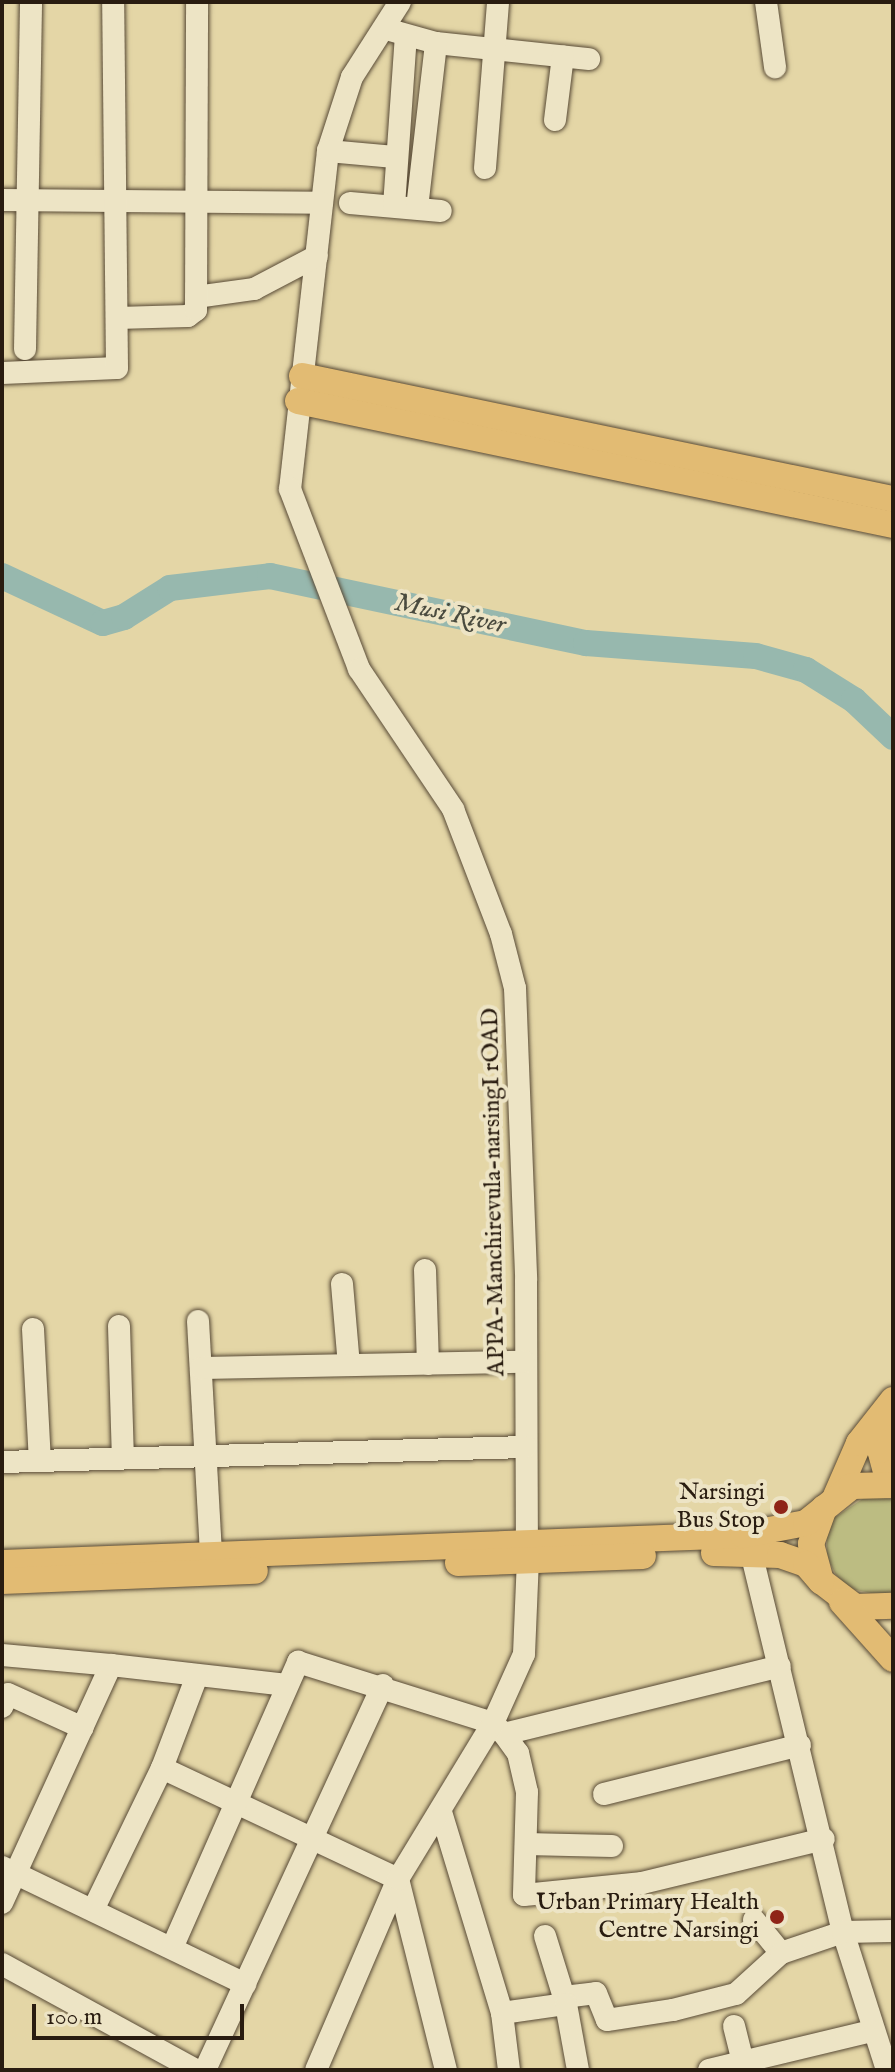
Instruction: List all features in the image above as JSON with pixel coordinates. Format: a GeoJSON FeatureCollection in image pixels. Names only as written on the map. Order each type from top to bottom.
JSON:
{"type":"FeatureCollection","features":[{"type":"Feature","properties":{"kind":"main road"},"geometry":{"type":"LineString","coordinates":[[300,389],[893,499]]}},
{"type":"Feature","properties":{"kind":"main road"},"geometry":{"type":"LineString","coordinates":[[300,389],[893,525]]}},
{"type":"Feature","properties":{"kind":"main road"},"geometry":{"type":"LineString","coordinates":[[893,1400],[859,1443],[811,1544],[827,1588],[855,1607],[893,1606]]}},
{"type":"Feature","properties":{"kind":"main road"},"geometry":{"type":"LineString","coordinates":[[891,1484],[880,1463],[880,1450],[893,1425]]}},
{"type":"Feature","properties":{"kind":"main road"},"geometry":{"type":"LineString","coordinates":[[2,1581],[528,1551],[780,1530],[806,1523],[830,1502],[870,1482],[891,1484]]}},
{"type":"Feature","properties":{"kind":"main road"},"geometry":{"type":"LineString","coordinates":[[2,1563],[211,1555],[751,1552],[806,1564],[893,1659]]}},
{"type":"Feature","properties":{"kind":"street"},"geometry":{"type":"LineString","coordinates":[[25,349],[30,201],[31,2]]}},
{"type":"Feature","properties":{"kind":"street"},"geometry":{"type":"LineString","coordinates":[[2,373],[117,368],[113,2]]}},
{"type":"Feature","properties":{"kind":"street"},"geometry":{"type":"LineString","coordinates":[[117,318],[188,316],[196,310],[197,2]]}},
{"type":"Feature","properties":{"kind":"street","name":"APPA-Manchirevula-narsingI rOAD"},"geometry":{"type":"LineString","coordinates":[[316,2070],[398,1879],[498,1728],[524,1654],[528,1551],[515,988],[501,934],[453,809],[359,669],[303,531],[289,473],[328,151],[343,97],[396,32],[400,2]]}},
{"type":"Feature","properties":{"kind":"street"},"geometry":{"type":"LineString","coordinates":[[485,168],[497,50],[498,2]]}},
{"type":"Feature","properties":{"kind":"street"},"geometry":{"type":"LineString","coordinates":[[766,2],[775,67]]}},
{"type":"Feature","properties":{"kind":"street"},"geometry":{"type":"LineString","coordinates":[[394,206],[396,32],[436,43],[589,59]]}},
{"type":"Feature","properties":{"kind":"street"},"geometry":{"type":"LineString","coordinates":[[417,208],[436,43]]}},
{"type":"Feature","properties":{"kind":"street"},"geometry":{"type":"LineString","coordinates":[[555,120],[563,56]]}},
{"type":"Feature","properties":{"kind":"street"},"geometry":{"type":"LineString","coordinates":[[328,151],[395,157]]}},
{"type":"Feature","properties":{"kind":"street"},"geometry":{"type":"LineString","coordinates":[[2,200],[322,203]]}},
{"type":"Feature","properties":{"kind":"street"},"geometry":{"type":"LineString","coordinates":[[350,203],[441,211]]}},
{"type":"Feature","properties":{"kind":"street"},"geometry":{"type":"LineString","coordinates":[[196,297],[254,289],[317,256]]}},
{"type":"Feature","properties":{"kind":"street"},"geometry":{"type":"LineString","coordinates":[[425,1270],[428,1364]]}},
{"type":"Feature","properties":{"kind":"street"},"geometry":{"type":"LineString","coordinates":[[342,1284],[349,1365]]}},
{"type":"Feature","properties":{"kind":"street"},"geometry":{"type":"LineString","coordinates":[[198,1321],[211,1555]]}},
{"type":"Feature","properties":{"kind":"street"},"geometry":{"type":"LineString","coordinates":[[119,1326],[123,1458]]}},
{"type":"Feature","properties":{"kind":"street"},"geometry":{"type":"LineString","coordinates":[[33,1329],[40,1461]]}},
{"type":"Feature","properties":{"kind":"street"},"geometry":{"type":"LineString","coordinates":[[201,1368],[524,1362]]}},
{"type":"Feature","properties":{"kind":"street"},"geometry":{"type":"LineString","coordinates":[[2,1462],[526,1447]]}},
{"type":"Feature","properties":{"kind":"street"},"geometry":{"type":"LineString","coordinates":[[751,1552],[824,1839],[843,1932],[871,2031],[887,2070]]}},
{"type":"Feature","properties":{"kind":"street"},"geometry":{"type":"LineString","coordinates":[[83,1728],[5,1701],[13,1657],[287,1685]]}},
{"type":"Feature","properties":{"kind":"street"},"geometry":{"type":"LineString","coordinates":[[172,1948],[234,1799],[298,1662],[383,1685],[498,1728],[518,1753],[527,1792],[524,1895],[642,1883],[824,1839]]}},
{"type":"Feature","properties":{"kind":"street"},"geometry":{"type":"LineString","coordinates":[[2,1903],[9,1871],[83,1728],[111,1665]]}},
{"type":"Feature","properties":{"kind":"street"},"geometry":{"type":"LineString","coordinates":[[498,1728],[780,1666]]}},
{"type":"Feature","properties":{"kind":"street"},"geometry":{"type":"LineString","coordinates":[[93,1910],[162,1768],[197,1676]]}},
{"type":"Feature","properties":{"kind":"street"},"geometry":{"type":"LineString","coordinates":[[205,2070],[383,1685]]}},
{"type":"Feature","properties":{"kind":"street"},"geometry":{"type":"LineString","coordinates":[[604,1794],[800,1745]]}},
{"type":"Feature","properties":{"kind":"street"},"geometry":{"type":"LineString","coordinates":[[162,1768],[234,1799],[398,1879],[446,2070]]}},
{"type":"Feature","properties":{"kind":"street"},"geometry":{"type":"LineString","coordinates":[[441,1812],[502,2013],[509,2070]]}},
{"type":"Feature","properties":{"kind":"street"},"geometry":{"type":"LineString","coordinates":[[526,1844],[612,1846]]}},
{"type":"Feature","properties":{"kind":"street"},"geometry":{"type":"LineString","coordinates":[[9,1871],[245,1984]]}},
{"type":"Feature","properties":{"kind":"street"},"geometry":{"type":"LineString","coordinates":[[754,1920],[781,1953]]}},
{"type":"Feature","properties":{"kind":"street"},"geometry":{"type":"LineString","coordinates":[[502,2013],[596,1993],[607,2020],[673,2010],[729,1998],[781,1953],[843,1932],[893,1931]]}},
{"type":"Feature","properties":{"kind":"street"},"geometry":{"type":"LineString","coordinates":[[545,1936],[565,2001],[578,2070]]}},
{"type":"Feature","properties":{"kind":"street"},"geometry":{"type":"LineString","coordinates":[[2,1964],[196,2070]]}},
{"type":"Feature","properties":{"kind":"street"},"geometry":{"type":"LineString","coordinates":[[2,1979],[169,2070]]}},
{"type":"Feature","properties":{"kind":"street"},"geometry":{"type":"LineString","coordinates":[[734,2026],[744,2066]]}},
{"type":"Feature","properties":{"kind":"street"},"geometry":{"type":"LineString","coordinates":[[709,2070],[744,2066],[871,2031]]}},
{"type":"Feature","properties":{"kind":"green space"},"geometry":{"type":"Polygon","coordinates":[[[867,1496],[893,1499],[893,1592],[881,1595],[851,1589],[836,1575],[827,1557],[827,1537],[834,1518],[867,1496]]]}},
{"type":"Feature","properties":{"kind":"waterway","name":"Musi River"},"geometry":{"type":"LineString","coordinates":[[2,576],[103,623],[124,617],[170,588],[270,576],[586,643],[756,656],[806,670],[854,700],[893,737]]}},
{"type":"Feature","properties":{"kind":"place","name":"Narsingi Bus Stop"},"geometry":{"type":"Point","coordinates":[781,1507]}},
{"type":"Feature","properties":{"kind":"place","name":"Urban Primary Health Centre Narsingi"},"geometry":{"type":"Point","coordinates":[777,1917]}}]}
